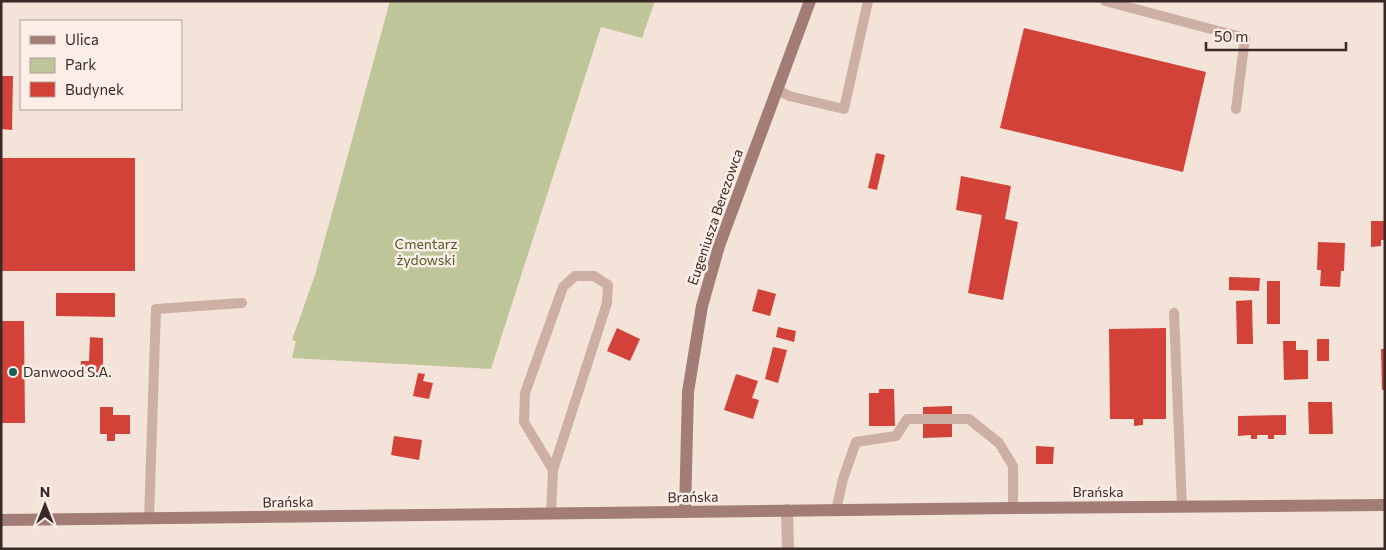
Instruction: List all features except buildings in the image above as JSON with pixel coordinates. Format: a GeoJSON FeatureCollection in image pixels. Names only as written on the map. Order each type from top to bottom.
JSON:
{"type":"FeatureCollection","features":[{"type":"Feature","properties":{"kind":"street","name":"Eugeniusza Berezowca"},"geometry":{"type":"LineString","coordinates":[[685,512],[688,392],[702,306],[719,246],[810,1]]}},
{"type":"Feature","properties":{"kind":"street","name":"Brańska"},"geometry":{"type":"LineString","coordinates":[[1,520],[1385,505]]}},
{"type":"Feature","properties":{"kind":"street"},"geometry":{"type":"LineString","coordinates":[[787,510],[788,549]]}},
{"type":"Feature","properties":{"kind":"lane"},"geometry":{"type":"LineString","coordinates":[[777,89],[789,96],[844,109],[868,1]]}},
{"type":"Feature","properties":{"kind":"lane"},"geometry":{"type":"LineString","coordinates":[[1104,1],[1245,38],[1236,109]]}},
{"type":"Feature","properties":{"kind":"lane"},"geometry":{"type":"LineString","coordinates":[[551,513],[554,470],[607,304],[608,285],[594,276],[576,276],[563,287],[525,393],[524,422],[554,470]]}},
{"type":"Feature","properties":{"kind":"lane"},"geometry":{"type":"LineString","coordinates":[[149,519],[156,309],[242,304]]}},
{"type":"Feature","properties":{"kind":"lane"},"geometry":{"type":"LineString","coordinates":[[1174,313],[1182,507]]}},
{"type":"Feature","properties":{"kind":"lane"},"geometry":{"type":"LineString","coordinates":[[836,510],[843,478],[856,442],[896,436],[907,419],[969,419],[999,443],[1013,466],[1013,508]]}},
{"type":"Feature","properties":{"kind":"green space","name":"Cmentarz żydowski"},"geometry":{"type":"Polygon","coordinates":[[[390,1],[655,1],[642,38],[601,27],[491,369],[292,358],[296,341],[292,340],[315,275],[390,1]]]}},
{"type":"Feature","properties":{"kind":"place","name":"Danwood S.A."},"geometry":{"type":"Point","coordinates":[13,372]}}]}
